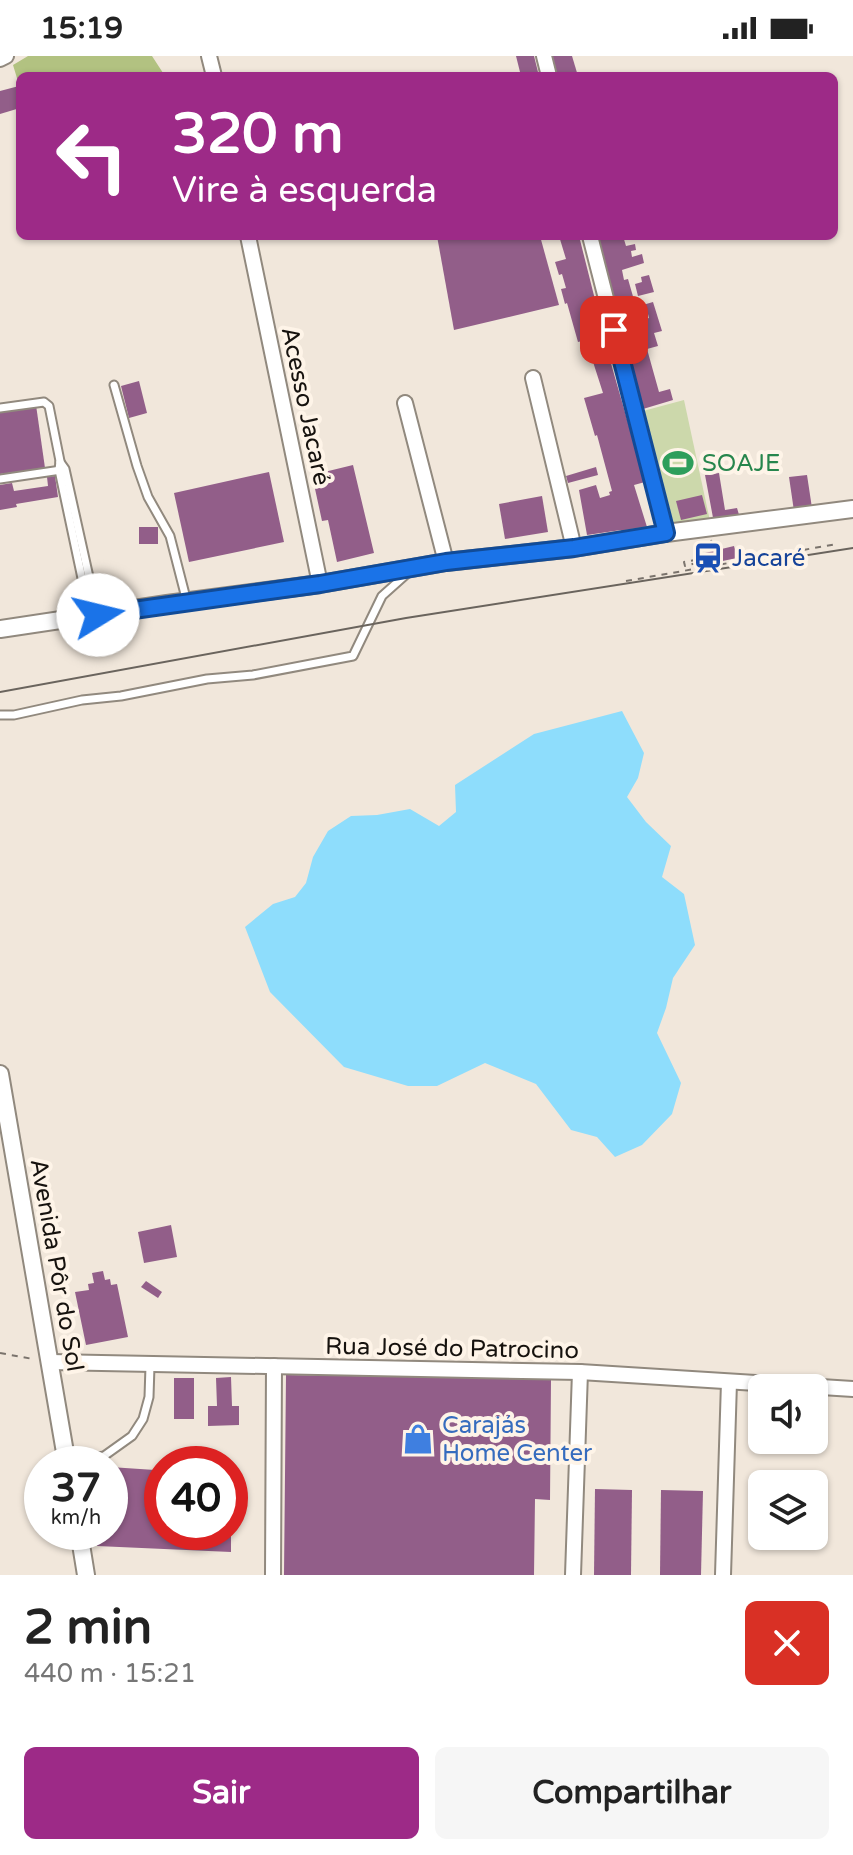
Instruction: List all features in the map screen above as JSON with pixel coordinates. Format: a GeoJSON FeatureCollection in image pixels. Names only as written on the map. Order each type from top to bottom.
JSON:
{"type":"FeatureCollection","features":[{"type":"Feature","properties":{"kind":"street"},"geometry":{"type":"LineString","coordinates":[[0,59],[6,56]]}},
{"type":"Feature","properties":{"kind":"street","name":"Acesso Jacaré"},"geometry":{"type":"LineString","coordinates":[[249,240],[320,584]]}},
{"type":"Feature","properties":{"kind":"street"},"geometry":{"type":"LineString","coordinates":[[591,240],[666,533]]}},
{"type":"Feature","properties":{"kind":"street"},"geometry":{"type":"LineString","coordinates":[[533,378],[574,548]]}},
{"type":"Feature","properties":{"kind":"street"},"geometry":{"type":"LineString","coordinates":[[405,403],[446,562]]}},
{"type":"Feature","properties":{"kind":"street"},"geometry":{"type":"LineString","coordinates":[[0,629],[320,584],[446,562],[574,548],[853,509]]}},
{"type":"Feature","properties":{"kind":"street","name":"Avenida Pôr do Sol"},"geometry":{"type":"LineString","coordinates":[[0,1074],[64,1446]]}},
{"type":"Feature","properties":{"kind":"street","name":"Rua José do Patrocino"},"geometry":{"type":"LineString","coordinates":[[50,1362],[580,1372],[853,1389]]}},
{"type":"Feature","properties":{"kind":"street"},"geometry":{"type":"LineString","coordinates":[[273,1575],[274,1366]]}},
{"type":"Feature","properties":{"kind":"street"},"geometry":{"type":"LineString","coordinates":[[573,1575],[580,1372]]}},
{"type":"Feature","properties":{"kind":"street"},"geometry":{"type":"LineString","coordinates":[[723,1575],[729,1382]]}},
{"type":"Feature","properties":{"kind":"street"},"geometry":{"type":"LineString","coordinates":[[82,1550],[86,1575]]}},
{"type":"Feature","properties":{"kind":"lane"},"geometry":{"type":"LineString","coordinates":[[114,385],[148,497],[170,536],[187,602]]}},
{"type":"Feature","properties":{"kind":"lane"},"geometry":{"type":"LineString","coordinates":[[0,408],[44,402],[49,406],[94,615]]}},
{"type":"Feature","properties":{"kind":"lane"},"geometry":{"type":"LineString","coordinates":[[0,479],[61,467]]}},
{"type":"Feature","properties":{"kind":"lane"},"geometry":{"type":"LineString","coordinates":[[0,715],[353,656],[382,596],[412,569]]}},
{"type":"Feature","properties":{"kind":"lane"},"geometry":{"type":"LineString","coordinates":[[118,1446],[132,1436],[143,1419],[149,1397],[150,1366]]}},
{"type":"Feature","properties":{"kind":"path"},"geometry":{"type":"LineString","coordinates":[[626,581],[837,544]]}},
{"type":"Feature","properties":{"kind":"path"},"geometry":{"type":"LineString","coordinates":[[705,567],[704,561],[685,566],[684,562],[706,558]]}},
{"type":"Feature","properties":{"kind":"path"},"geometry":{"type":"LineString","coordinates":[[0,1353],[50,1362]]}},
{"type":"Feature","properties":{"kind":"green space"},"geometry":{"type":"Polygon","coordinates":[[[28,56],[152,56],[162,72],[16,72],[16,75],[13,65],[28,56]]]}},
{"type":"Feature","properties":{"kind":"green space"},"geometry":{"type":"Polygon","coordinates":[[[684,400],[710,521],[674,525],[643,411],[684,400]]]}},
{"type":"Feature","properties":{"kind":"water"},"geometry":{"type":"Polygon","coordinates":[[[622,711],[644,753],[638,778],[627,797],[646,822],[671,846],[662,877],[684,894],[695,945],[673,978],[657,1033],[681,1083],[672,1114],[642,1145],[615,1157],[597,1137],[571,1130],[536,1084],[485,1063],[437,1086],[408,1086],[344,1067],[270,992],[245,927],[273,904],[295,897],[306,883],[313,857],[328,831],[351,816],[410,809],[439,826],[456,812],[455,785],[534,734],[622,711]]]}},
{"type":"Feature","properties":{"kind":"building"},"geometry":{"type":"Polygon","coordinates":[[[516,56],[534,56],[538,72],[520,72],[516,56]]]}},
{"type":"Feature","properties":{"kind":"building"},"geometry":{"type":"Polygon","coordinates":[[[551,56],[572,56],[577,72],[555,72],[551,56]]]}},
{"type":"Feature","properties":{"kind":"building"},"geometry":{"type":"Polygon","coordinates":[[[16,87],[16,109],[0,114],[0,91],[16,87]]]}},
{"type":"Feature","properties":{"kind":"building"},"geometry":{"type":"Polygon","coordinates":[[[438,240],[541,240],[559,305],[454,330],[438,240]]]}},
{"type":"Feature","properties":{"kind":"building"},"geometry":{"type":"Polygon","coordinates":[[[560,240],[580,240],[645,482],[634,485],[647,527],[622,534],[621,530],[587,535],[579,490],[596,485],[600,498],[610,495],[612,491],[584,398],[603,393],[586,340],[578,342],[561,289],[566,288],[562,274],[559,275],[555,262],[566,259],[560,240]]]}},
{"type":"Feature","properties":{"kind":"building"},"geometry":{"type":"Polygon","coordinates":[[[598,240],[624,240],[626,246],[635,244],[632,257],[642,254],[644,263],[622,270],[624,280],[628,279],[636,307],[653,302],[662,331],[654,333],[658,346],[647,349],[659,392],[670,389],[673,400],[643,409],[598,240]],[[647,310],[640,311],[642,320],[649,318],[647,310]]]}},
{"type":"Feature","properties":{"kind":"building"},"geometry":{"type":"Polygon","coordinates":[[[649,275],[654,292],[638,296],[635,284],[642,282],[641,277],[649,275]]]}},
{"type":"Feature","properties":{"kind":"building"},"geometry":{"type":"Polygon","coordinates":[[[139,381],[147,413],[129,418],[121,386],[139,381]]]}},
{"type":"Feature","properties":{"kind":"building"},"geometry":{"type":"Polygon","coordinates":[[[36,405],[45,468],[0,474],[0,411],[36,405]]]}},
{"type":"Feature","properties":{"kind":"building"},"geometry":{"type":"Polygon","coordinates":[[[353,465],[374,553],[337,562],[328,520],[322,521],[312,475],[353,465]]]}},
{"type":"Feature","properties":{"kind":"building"},"geometry":{"type":"Polygon","coordinates":[[[596,467],[598,475],[568,483],[566,476],[596,467]]]}},
{"type":"Feature","properties":{"kind":"building"},"geometry":{"type":"Polygon","coordinates":[[[269,472],[284,542],[189,562],[174,493],[269,472]]]}},
{"type":"Feature","properties":{"kind":"building"},"geometry":{"type":"Polygon","coordinates":[[[719,473],[725,510],[737,508],[740,518],[714,523],[705,475],[719,473]]]}},
{"type":"Feature","properties":{"kind":"building"},"geometry":{"type":"Polygon","coordinates":[[[807,475],[812,508],[794,511],[789,477],[807,475]]]}},
{"type":"Feature","properties":{"kind":"building"},"geometry":{"type":"Polygon","coordinates":[[[55,476],[58,497],[0,510],[0,485],[12,483],[14,491],[48,486],[47,477],[55,476]]]}},
{"type":"Feature","properties":{"kind":"building"},"geometry":{"type":"Polygon","coordinates":[[[702,495],[707,514],[681,520],[676,501],[702,495]]]}},
{"type":"Feature","properties":{"kind":"building"},"geometry":{"type":"Polygon","coordinates":[[[542,496],[548,532],[505,539],[499,504],[542,496]]]}},
{"type":"Feature","properties":{"kind":"building"},"geometry":{"type":"Polygon","coordinates":[[[139,527],[158,527],[158,544],[139,544],[139,527]]]}},
{"type":"Feature","properties":{"kind":"building"},"geometry":{"type":"Polygon","coordinates":[[[734,546],[737,558],[708,564],[705,553],[734,546]]]}},
{"type":"Feature","properties":{"kind":"building"},"geometry":{"type":"Polygon","coordinates":[[[171,1225],[177,1257],[144,1263],[138,1232],[171,1225]]]}},
{"type":"Feature","properties":{"kind":"building"},"geometry":{"type":"Polygon","coordinates":[[[103,1271],[105,1280],[110,1279],[111,1285],[117,1284],[128,1337],[86,1345],[75,1292],[89,1290],[88,1284],[94,1283],[92,1273],[103,1271]]]}},
{"type":"Feature","properties":{"kind":"building"},"geometry":{"type":"Polygon","coordinates":[[[146,1281],[162,1292],[158,1298],[141,1287],[146,1281]]]}},
{"type":"Feature","properties":{"kind":"building","name":"Carajás Home Center"},"geometry":{"type":"Polygon","coordinates":[[[286,1375],[551,1379],[550,1500],[535,1499],[534,1575],[284,1575],[286,1375]]]}},
{"type":"Feature","properties":{"kind":"building"},"geometry":{"type":"Polygon","coordinates":[[[231,1377],[232,1406],[239,1406],[239,1425],[208,1426],[208,1406],[217,1406],[216,1378],[231,1377]]]}},
{"type":"Feature","properties":{"kind":"building"},"geometry":{"type":"Polygon","coordinates":[[[174,1378],[194,1378],[194,1419],[174,1419],[174,1378]]]}},
{"type":"Feature","properties":{"kind":"building"},"geometry":{"type":"Polygon","coordinates":[[[128,1468],[144,1469],[144,1548],[128,1547],[128,1468]]]}},
{"type":"Feature","properties":{"kind":"building"},"geometry":{"type":"Polygon","coordinates":[[[595,1489],[632,1490],[631,1575],[594,1575],[595,1489]]]}},
{"type":"Feature","properties":{"kind":"building"},"geometry":{"type":"Polygon","coordinates":[[[661,1490],[703,1491],[701,1575],[660,1575],[661,1490]]]}},
{"type":"Feature","properties":{"kind":"building"},"geometry":{"type":"Polygon","coordinates":[[[186,1550],[231,1550],[231,1552],[186,1550]]]}},
{"type":"Feature","properties":{"kind":"tram line"},"geometry":{"type":"LineString","coordinates":[[0,692],[406,618],[853,548]]}},
{"type":"Feature","properties":{"kind":"place","name":"SOAJE"},"geometry":{"type":"Point","coordinates":[678,463]}},
{"type":"Feature","properties":{"kind":"place","name":"Jacaré"},"geometry":{"type":"Point","coordinates":[708,558]}},
{"type":"Feature","properties":{"kind":"place","name":"Carajás Home Center"},"geometry":{"type":"Point","coordinates":[418,1439]}},
{"type":"Feature","properties":{"kind":"route"},"geometry":{"type":"LineString","coordinates":[[98,615],[320,584],[446,562],[574,548],[666,533],[614,330]]}}]}
